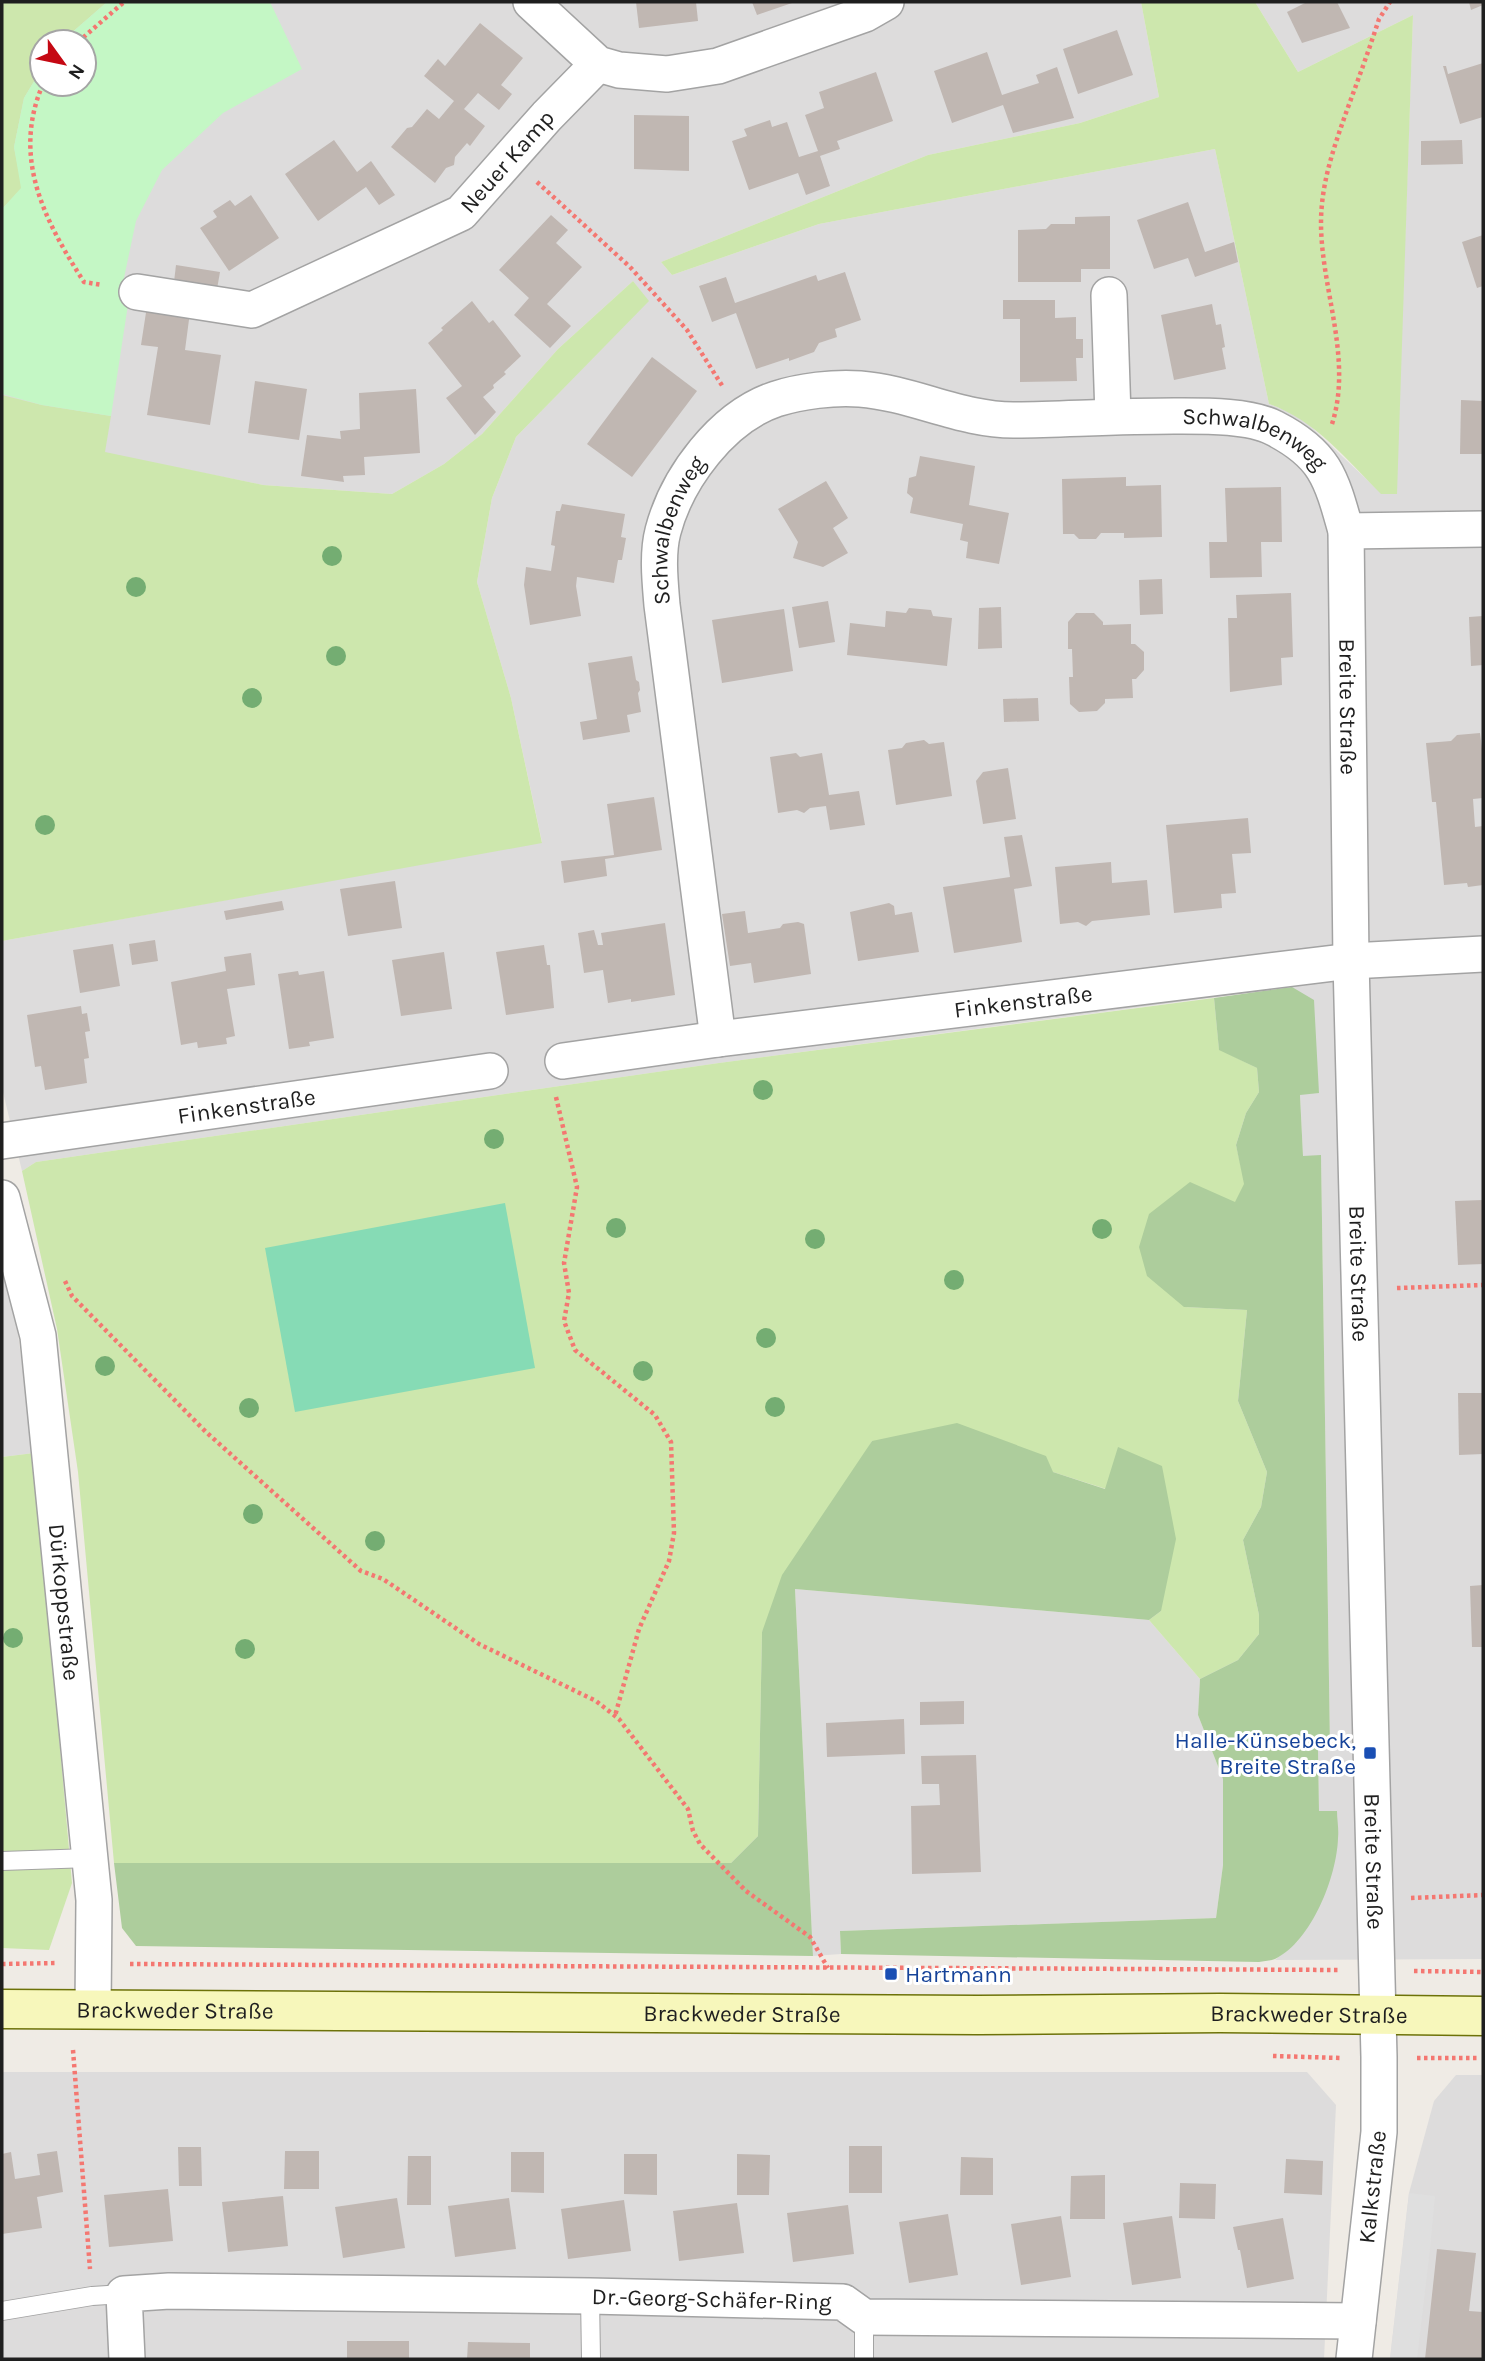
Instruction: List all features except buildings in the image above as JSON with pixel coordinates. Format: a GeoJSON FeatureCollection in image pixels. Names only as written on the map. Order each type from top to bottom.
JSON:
{"type":"FeatureCollection","features":[{"type":"Feature","properties":{"kind":"street"},"geometry":{"type":"LineString","coordinates":[[531,2],[598,64],[619,70],[667,74],[718,66],[865,14],[886,2]]}},
{"type":"Feature","properties":{"kind":"street","name":"Neuer Kamp"},"geometry":{"type":"LineString","coordinates":[[137,292],[252,310],[461,213],[598,64]]}},
{"type":"Feature","properties":{"kind":"street"},"geometry":{"type":"LineString","coordinates":[[1110,295],[1113,416]]}},
{"type":"Feature","properties":{"kind":"street","name":"Schwalbenweg"},"geometry":{"type":"LineString","coordinates":[[718,1038],[659,568],[662,533],[676,495],[694,465],[716,439],[742,418],[775,399],[814,391],[860,389],[970,415],[1011,420],[1221,416],[1271,426],[1312,451],[1334,485],[1346,531]]}},
{"type":"Feature","properties":{"kind":"street"},"geometry":{"type":"LineString","coordinates":[[1346,531],[1483,529]]}},
{"type":"Feature","properties":{"kind":"street","name":"Breite Straße"},"geometry":{"type":"LineString","coordinates":[[1346,531],[1351,961],[1377,2015]]}},
{"type":"Feature","properties":{"kind":"street","name":"Finkenstraße"},"geometry":{"type":"LineString","coordinates":[[559,1075],[718,1038],[1351,961],[1483,954]]}},
{"type":"Feature","properties":{"kind":"street","name":"Finkenstraße"},"geometry":{"type":"LineString","coordinates":[[2,1141],[490,1071]]}},
{"type":"Feature","properties":{"kind":"street","name":"Dürkoppstraße"},"geometry":{"type":"LineString","coordinates":[[2,1198],[38,1336],[94,1900],[93,2009]]}},
{"type":"Feature","properties":{"kind":"street","name":"Brackweder Straße"},"geometry":{"type":"LineString","coordinates":[[2,2009],[1483,2016]]}},
{"type":"Feature","properties":{"kind":"street","name":"Kalkstraße"},"geometry":{"type":"LineString","coordinates":[[1354,2359],[1379,2132],[1377,2015]]}},
{"type":"Feature","properties":{"kind":"street","name":"Dr.-Georg-Schäfer-Ring"},"geometry":{"type":"LineString","coordinates":[[108,2295],[169,2291],[590,2296],[843,2302],[864,2317],[1358,2321]]}},
{"type":"Feature","properties":{"kind":"street"},"geometry":{"type":"LineString","coordinates":[[108,2295],[127,2359]]}},
{"type":"Feature","properties":{"kind":"lane"},"geometry":{"type":"LineString","coordinates":[[2,1861],[90,1858]]}},
{"type":"Feature","properties":{"kind":"lane"},"geometry":{"type":"LineString","coordinates":[[2,2311],[108,2295]]}},
{"type":"Feature","properties":{"kind":"lane"},"geometry":{"type":"LineString","coordinates":[[590,2296],[591,2359]]}},
{"type":"Feature","properties":{"kind":"lane"},"geometry":{"type":"LineString","coordinates":[[864,2317],[864,2359]]}},
{"type":"Feature","properties":{"kind":"path"},"geometry":{"type":"LineString","coordinates":[[94,28],[124,2]]}},
{"type":"Feature","properties":{"kind":"path"},"geometry":{"type":"LineString","coordinates":[[1312,451],[1332,425],[1336,413],[1338,380],[1338,348],[1324,267],[1324,184],[1336,142],[1380,19],[1390,2]]}},
{"type":"Feature","properties":{"kind":"path"},"geometry":{"type":"LineString","coordinates":[[37,98],[30,151],[35,187],[50,223],[85,282],[137,292]]}},
{"type":"Feature","properties":{"kind":"path"},"geometry":{"type":"LineString","coordinates":[[510,158],[630,267],[679,321],[742,418]]}},
{"type":"Feature","properties":{"kind":"path"},"geometry":{"type":"LineString","coordinates":[[559,1075],[577,1187],[564,1263],[569,1293],[564,1321],[575,1350],[655,1415],[671,1442],[674,1533],[669,1561],[639,1629],[615,1716]]}},
{"type":"Feature","properties":{"kind":"path"},"geometry":{"type":"LineString","coordinates":[[63,1276],[72,1296],[205,1432],[360,1570],[383,1579],[479,1644],[596,1701],[615,1716],[688,1809],[693,1831],[701,1844],[746,1891],[810,1937],[828,1968]]}},
{"type":"Feature","properties":{"kind":"path"},"geometry":{"type":"LineString","coordinates":[[1359,1289],[1483,1285]]}},
{"type":"Feature","properties":{"kind":"path"},"geometry":{"type":"LineString","coordinates":[[1374,1900],[1483,1895]]}},
{"type":"Feature","properties":{"kind":"path"},"geometry":{"type":"LineString","coordinates":[[2,1964],[1375,1970]]}},
{"type":"Feature","properties":{"kind":"path"},"geometry":{"type":"LineString","coordinates":[[1456,1972],[1483,1972]]}},
{"type":"Feature","properties":{"kind":"path"},"geometry":{"type":"LineString","coordinates":[[73,2050],[108,2295]]}},
{"type":"Feature","properties":{"kind":"path"},"geometry":{"type":"LineString","coordinates":[[1379,2057],[1483,2058]]}},
{"type":"Feature","properties":{"kind":"shaded area"},"geometry":{"type":"Polygon","coordinates":[[[2,2],[1141,2],[1159,97],[1080,123],[928,155],[661,262],[672,275],[819,224],[1215,149],[1269,404],[1305,421],[1381,493],[1396,494],[1413,15],[1298,72],[1255,2],[1483,2],[1483,1959],[1275,1960],[1298,1941],[1337,1811],[1319,1811],[1318,1748],[1330,1747],[1321,1156],[1303,1156],[1300,1094],[1319,1092],[1292,987],[719,1063],[36,1162],[22,1171],[2,1088],[2,941],[542,842],[511,698],[477,582],[492,498],[516,437],[648,301],[633,281],[558,349],[482,434],[444,464],[392,494],[263,485],[2,433],[2,2]]]}},
{"type":"Feature","properties":{"kind":"shaded area"},"geometry":{"type":"Polygon","coordinates":[[[2,1255],[17,1327],[34,1453],[2,1457],[2,1255]]]}},
{"type":"Feature","properties":{"kind":"shaded area"},"geometry":{"type":"Polygon","coordinates":[[[795,1589],[1149,1620],[1200,1679],[1198,1715],[1223,1779],[1223,1865],[1216,1918],[840,1931],[841,1954],[813,1956],[795,1589]]]}},
{"type":"Feature","properties":{"kind":"shaded area"},"geometry":{"type":"Polygon","coordinates":[[[2,2072],[1307,2072],[1336,2105],[1324,2359],[2,2359],[2,2072]]]}},
{"type":"Feature","properties":{"kind":"shaded area"},"geometry":{"type":"Polygon","coordinates":[[[1456,2075],[1483,2075],[1483,2359],[1390,2359],[1409,2193],[1434,2101],[1456,2075]]]}},
{"type":"Feature","properties":{"kind":"shaded area"},"geometry":{"type":"Polygon","coordinates":[[[1409,2193],[1435,2196],[1430,2249],[1417,2359],[1390,2359],[1409,2193]]]}},
{"type":"Feature","properties":{"kind":"green space"},"geometry":{"type":"Polygon","coordinates":[[[2,2],[107,2],[77,28],[28,28],[28,91],[24,98],[14,147],[22,188],[2,209],[2,2]]]}},
{"type":"Feature","properties":{"kind":"green space"},"geometry":{"type":"Polygon","coordinates":[[[107,2],[270,2],[302,69],[223,113],[162,170],[136,221],[124,278],[129,298],[111,416],[42,405],[2,394],[2,209],[21,188],[14,147],[24,98],[28,91],[28,98],[98,98],[98,28],[77,28],[107,2]]]}},
{"type":"Feature","properties":{"kind":"green space"},"geometry":{"type":"Polygon","coordinates":[[[1141,2],[1255,2],[1298,72],[1413,15],[1397,494],[1381,494],[1316,431],[1286,411],[1269,404],[1215,149],[819,224],[672,275],[661,262],[928,155],[1080,123],[1159,97],[1141,2]]]}},
{"type":"Feature","properties":{"kind":"green space"},"geometry":{"type":"Polygon","coordinates":[[[633,281],[649,301],[516,437],[492,498],[477,582],[511,698],[542,843],[2,941],[2,395],[42,405],[111,416],[105,452],[263,485],[392,494],[444,464],[482,434],[558,349],[633,281]]]}},
{"type":"Feature","properties":{"kind":"green space"},"geometry":{"type":"Polygon","coordinates":[[[1292,987],[1314,1000],[1319,1093],[1300,1095],[1303,1156],[1321,1155],[1330,1747],[1318,1748],[1319,1811],[1337,1811],[1338,1831],[1333,1870],[1320,1906],[1311,1923],[1288,1950],[1273,1960],[1259,1962],[841,1954],[840,1931],[1216,1918],[1223,1865],[1223,1779],[1198,1715],[1200,1679],[1238,1660],[1259,1634],[1259,1615],[1243,1540],[1261,1507],[1267,1472],[1238,1401],[1247,1310],[1184,1307],[1147,1276],[1139,1247],[1149,1214],[1190,1182],[1235,1202],[1244,1184],[1236,1145],[1246,1113],[1259,1092],[1257,1068],[1219,1050],[1214,998],[1292,987]]]}},
{"type":"Feature","properties":{"kind":"green space"},"geometry":{"type":"Polygon","coordinates":[[[1214,998],[1219,1049],[1257,1068],[1259,1092],[1246,1113],[1236,1145],[1245,1184],[1184,1307],[1247,1310],[1238,1401],[1267,1472],[1261,1507],[1243,1540],[1259,1615],[1259,1634],[1238,1660],[1200,1679],[1149,1620],[1161,1611],[1106,1489],[1053,1472],[872,1441],[762,1632],[758,1836],[731,1863],[114,1863],[78,1472],[57,1329],[22,1171],[36,1162],[719,1063],[1214,998]]]}},
{"type":"Feature","properties":{"kind":"green space"},"geometry":{"type":"Polygon","coordinates":[[[505,1203],[535,1368],[295,1412],[265,1248],[505,1203]]]}},
{"type":"Feature","properties":{"kind":"green space"},"geometry":{"type":"Polygon","coordinates":[[[957,1423],[1046,1456],[1053,1472],[1105,1489],[1118,1447],[1162,1466],[1176,1539],[1161,1611],[1149,1620],[795,1589],[813,1956],[136,1946],[122,1928],[114,1863],[731,1863],[758,1836],[762,1632],[782,1575],[872,1441],[957,1423]]]}},
{"type":"Feature","properties":{"kind":"green space"},"geometry":{"type":"Polygon","coordinates":[[[34,1453],[72,1883],[49,1950],[2,1948],[2,1457],[34,1453]]]}},
{"type":"Feature","properties":{"kind":"place","name":"Halle-Künsebeck, Breite Straße"},"geometry":{"type":"Point","coordinates":[1370,1753]}},
{"type":"Feature","properties":{"kind":"place","name":"Hartmann"},"geometry":{"type":"Point","coordinates":[891,1974]}}]}
